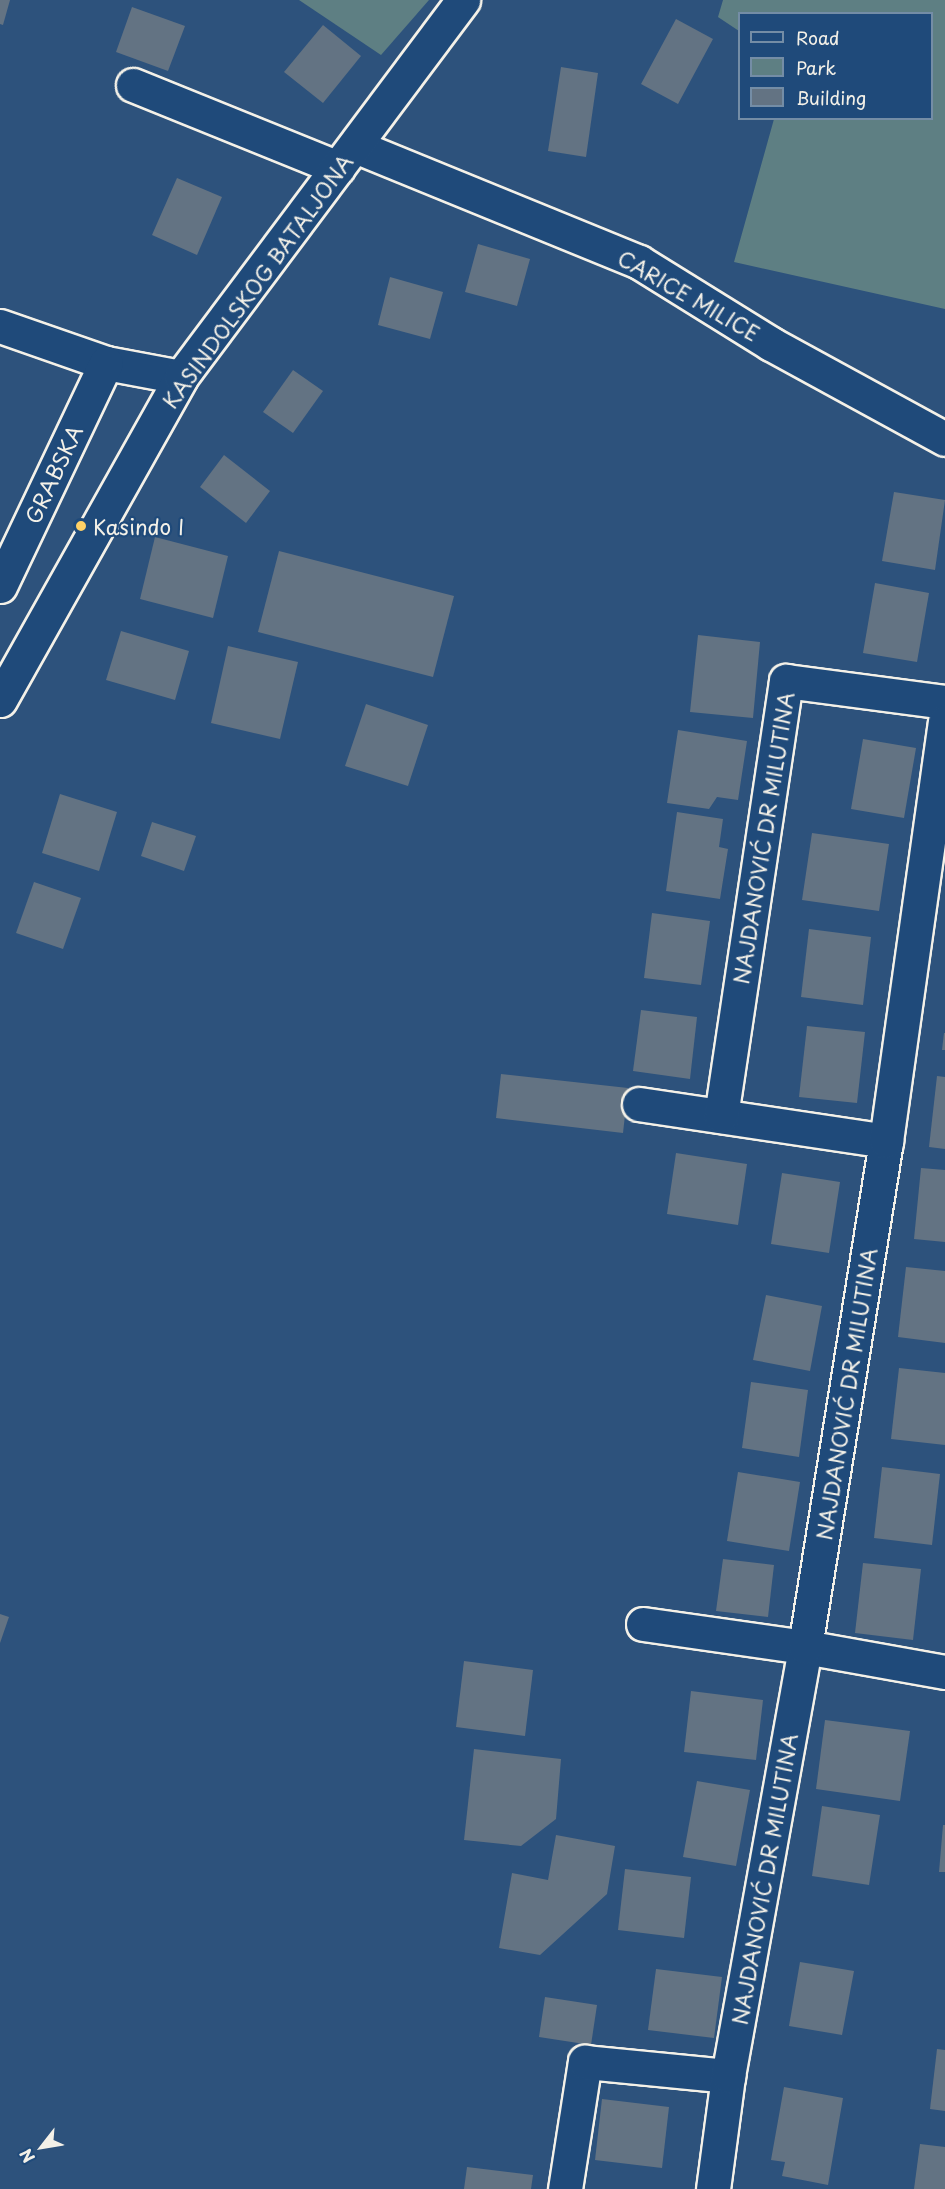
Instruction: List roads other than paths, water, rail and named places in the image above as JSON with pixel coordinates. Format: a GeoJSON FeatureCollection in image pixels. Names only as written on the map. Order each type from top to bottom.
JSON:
{"type":"FeatureCollection","features":[{"type":"Feature","properties":{"kind":"street","name":"KASINDOLSKOG BATALJONA"},"geometry":{"type":"LineString","coordinates":[[0,700],[181,377],[463,0]]}},
{"type":"Feature","properties":{"kind":"street","name":"CARICE MILICE"},"geometry":{"type":"LineString","coordinates":[[133,86],[346,157],[639,262],[771,344],[945,439]]}},
{"type":"Feature","properties":{"kind":"street"},"geometry":{"type":"LineString","coordinates":[[0,326],[106,363],[181,377]]}},
{"type":"Feature","properties":{"kind":"street","name":"GRABSKA"},"geometry":{"type":"LineString","coordinates":[[0,586],[106,363]]}},
{"type":"Feature","properties":{"kind":"street","name":"NAJDANOVIĆ DR MILUTINA"},"geometry":{"type":"LineString","coordinates":[[721,1116],[786,681],[945,702]]}},
{"type":"Feature","properties":{"kind":"street","name":"NAJDANOVIĆ DR MILUTINA"},"geometry":{"type":"LineString","coordinates":[[713,2189],[728,2076],[805,1647],[886,1141],[932,922],[945,722]]}},
{"type":"Feature","properties":{"kind":"street"},"geometry":{"type":"LineString","coordinates":[[639,1104],[886,1141]]}},
{"type":"Feature","properties":{"kind":"street"},"geometry":{"type":"LineString","coordinates":[[644,1624],[805,1647],[945,1672]]}},
{"type":"Feature","properties":{"kind":"street"},"geometry":{"type":"LineString","coordinates":[[565,2189],[585,2062],[728,2076]]}},
{"type":"Feature","properties":{"kind":"place","name":"Kasindo I"},"geometry":{"type":"Point","coordinates":[81,526]}}]}
